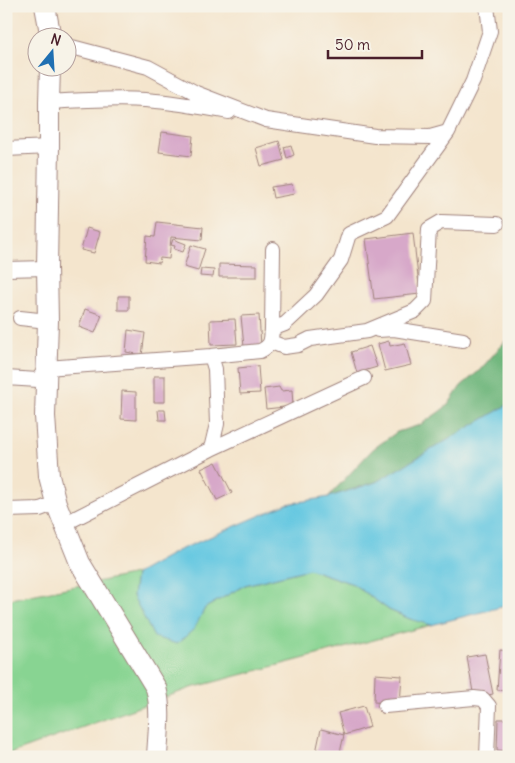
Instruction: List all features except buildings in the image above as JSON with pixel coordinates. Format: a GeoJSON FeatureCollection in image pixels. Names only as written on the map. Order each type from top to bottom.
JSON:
{"type":"FeatureCollection","features":[{"type":"Feature","properties":{"kind":"main road"},"geometry":{"type":"LineString","coordinates":[[41,7],[48,28]]}},
{"type":"Feature","properties":{"kind":"main road"},"geometry":{"type":"LineString","coordinates":[[50,78],[48,321],[45,416],[49,476],[56,503],[80,562],[156,688],[160,710],[156,757]]}},
{"type":"Feature","properties":{"kind":"street"},"geometry":{"type":"LineString","coordinates":[[6,378],[38,380],[46,368],[211,356],[260,351],[266,348],[272,336],[316,295],[341,260],[349,234],[387,216],[448,132],[473,81],[490,31],[487,6]]}},
{"type":"Feature","properties":{"kind":"street"},"geometry":{"type":"LineString","coordinates":[[78,49],[148,67],[196,93],[266,120]]}},
{"type":"Feature","properties":{"kind":"street"},"geometry":{"type":"LineString","coordinates":[[49,102],[105,99],[146,100],[194,106],[266,120],[375,136],[430,137],[448,132]]}},
{"type":"Feature","properties":{"kind":"street"},"geometry":{"type":"LineString","coordinates":[[6,149],[49,147]]}},
{"type":"Feature","properties":{"kind":"street"},"geometry":{"type":"LineString","coordinates":[[367,331],[415,311],[425,301],[429,229],[441,222],[497,224]]}},
{"type":"Feature","properties":{"kind":"street"},"geometry":{"type":"LineString","coordinates":[[272,336],[273,249]]}},
{"type":"Feature","properties":{"kind":"street"},"geometry":{"type":"LineString","coordinates":[[6,269],[47,268]]}},
{"type":"Feature","properties":{"kind":"street"},"geometry":{"type":"LineString","coordinates":[[20,318],[48,321]]}},
{"type":"Feature","properties":{"kind":"street"},"geometry":{"type":"LineString","coordinates":[[272,336],[284,346],[298,345],[310,339],[394,329],[463,340]]}},
{"type":"Feature","properties":{"kind":"street"},"geometry":{"type":"LineString","coordinates":[[211,356],[215,369],[217,424],[211,449]]}},
{"type":"Feature","properties":{"kind":"street"},"geometry":{"type":"LineString","coordinates":[[64,524],[211,449],[364,378]]}},
{"type":"Feature","properties":{"kind":"street"},"geometry":{"type":"LineString","coordinates":[[6,510],[40,509],[56,503]]}},
{"type":"Feature","properties":{"kind":"street"},"geometry":{"type":"LineString","coordinates":[[385,706],[483,698],[489,706],[487,757]]}},
{"type":"Feature","properties":{"kind":"green space"},"geometry":{"type":"Polygon","coordinates":[[[509,337],[509,404],[376,482],[328,497],[373,449],[397,432],[420,425],[448,405],[461,386],[479,371],[509,337]]]}},
{"type":"Feature","properties":{"kind":"green space"},"geometry":{"type":"Polygon","coordinates":[[[309,569],[353,584],[389,610],[431,625],[191,688],[6,755],[6,600],[136,574],[133,597],[194,629],[205,608],[245,585],[309,569]]]}},
{"type":"Feature","properties":{"kind":"water"},"geometry":{"type":"Polygon","coordinates":[[[509,404],[509,605],[431,625],[389,610],[353,584],[309,569],[245,585],[205,608],[194,629],[177,644],[154,637],[133,596],[136,574],[177,551],[287,504],[329,497],[376,482],[509,404]]]}}]}
